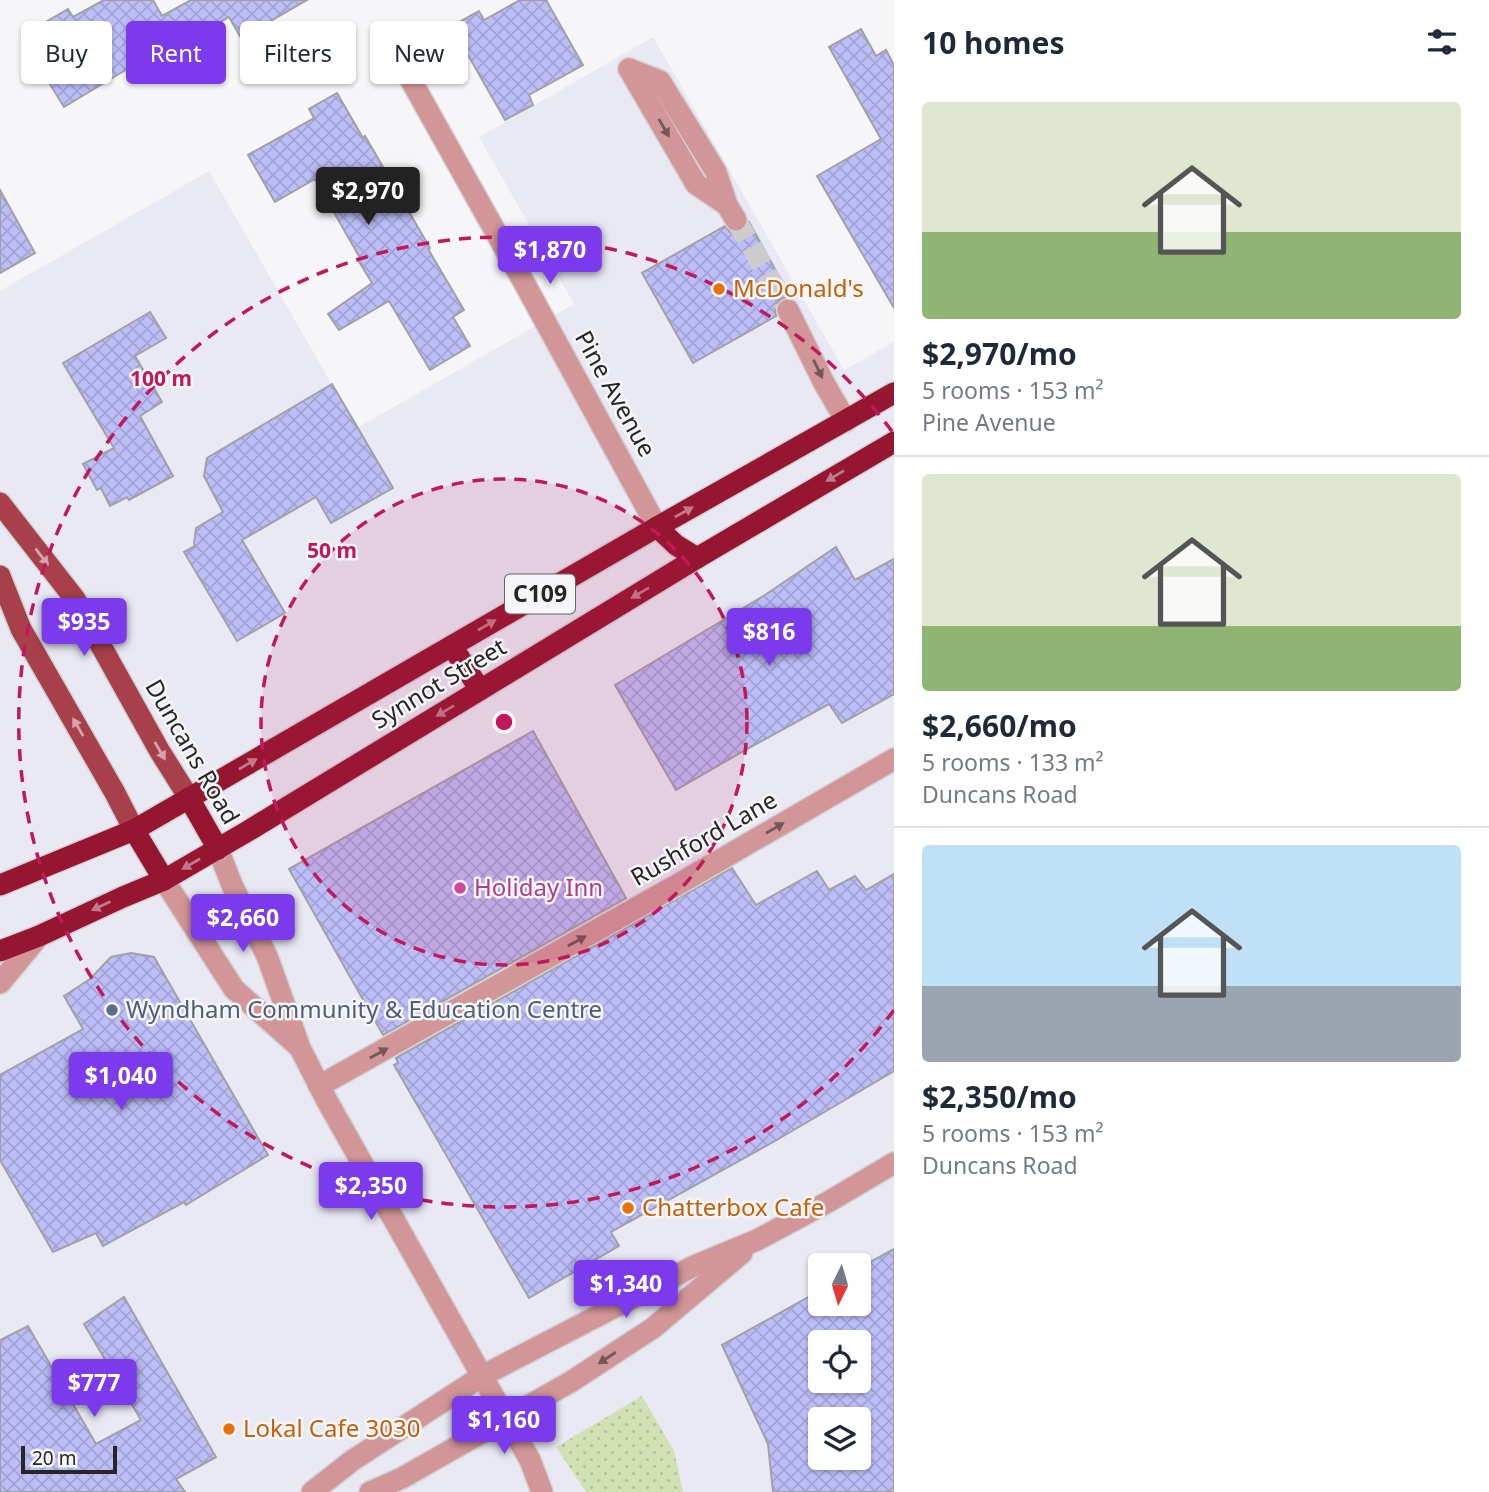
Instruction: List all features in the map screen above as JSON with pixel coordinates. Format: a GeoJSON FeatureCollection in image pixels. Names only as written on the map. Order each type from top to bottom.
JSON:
{"type":"FeatureCollection","features":[{"type":"Feature","properties":{"kind":"highway","name":"Synnot Street"},"geometry":{"type":"LineString","coordinates":[[0,885],[134,830],[894,393]]}},
{"type":"Feature","properties":{"kind":"highway","name":"Synnot Street"},"geometry":{"type":"LineString","coordinates":[[0,951],[164,880],[894,442]]}},
{"type":"Feature","properties":{"kind":"highway"},"geometry":{"type":"LineString","coordinates":[[657,527],[676,545],[697,558]]}},
{"type":"Feature","properties":{"kind":"highway"},"geometry":{"type":"LineString","coordinates":[[452,646],[480,690]]}},
{"type":"Feature","properties":{"kind":"highway","name":"Duncans Road"},"geometry":{"type":"LineString","coordinates":[[189,799],[218,849]]}},
{"type":"Feature","properties":{"kind":"highway","name":"Duncans Road"},"geometry":{"type":"LineString","coordinates":[[134,830],[164,880]]}},
{"type":"Feature","properties":{"kind":"main road","name":"Duncans Road"},"geometry":{"type":"LineString","coordinates":[[0,503],[75,599],[189,799]]}},
{"type":"Feature","properties":{"kind":"main road","name":"Duncans Road"},"geometry":{"type":"LineString","coordinates":[[0,576],[4,599],[134,830]]}},
{"type":"Feature","properties":{"kind":"street"},"geometry":{"type":"LineString","coordinates":[[629,69],[696,184],[732,213]]}},
{"type":"Feature","properties":{"kind":"street","name":"Pine Avenue"},"geometry":{"type":"LineString","coordinates":[[413,84],[657,527]]}},
{"type":"Feature","properties":{"kind":"street"},"geometry":{"type":"LineString","coordinates":[[788,310],[846,421]]}},
{"type":"Feature","properties":{"kind":"street","name":"Rushford Lane"},"geometry":{"type":"LineString","coordinates":[[319,1086],[677,885],[894,759]]}},
{"type":"Feature","properties":{"kind":"street","name":"Duncans Road"},"geometry":{"type":"LineString","coordinates":[[218,849],[232,885],[267,956],[300,1048],[319,1086],[507,1418],[543,1489]]}},
{"type":"Feature","properties":{"kind":"street","name":"Duncans Road"},"geometry":{"type":"LineString","coordinates":[[164,880],[234,989],[300,1048]]}},
{"type":"Feature","properties":{"kind":"street"},"geometry":{"type":"LineString","coordinates":[[0,983],[39,936]]}},
{"type":"Feature","properties":{"kind":"street"},"geometry":{"type":"LineString","coordinates":[[312,1492],[353,1460],[482,1376],[695,1266],[757,1240],[894,1163]]}},
{"type":"Feature","properties":{"kind":"street"},"geometry":{"type":"LineString","coordinates":[[370,1492],[402,1478],[572,1381],[653,1328],[757,1240]]}},
{"type":"Feature","properties":{"kind":"shaded area"},"geometry":{"type":"Polygon","coordinates":[[[653,37],[844,370],[894,342],[894,1492],[0,1492],[0,291],[209,171],[357,428],[574,304],[479,137],[653,37]]]}},
{"type":"Feature","properties":{"kind":"green space"},"geometry":{"type":"Polygon","coordinates":[[[642,1396],[674,1451],[683,1492],[586,1492],[556,1447],[642,1396]]]}},
{"type":"Feature","properties":{"kind":"building"},"geometry":{"type":"Polygon","coordinates":[[[104,0],[153,0],[162,16],[191,0],[307,0],[271,21],[240,21],[240,36],[229,17],[222,21],[126,21],[126,70],[112,78],[112,21],[47,21],[68,9],[73,17],[104,0]]]}},
{"type":"Feature","properties":{"kind":"building"},"geometry":{"type":"Polygon","coordinates":[[[520,0],[546,0],[583,65],[529,95],[533,105],[505,120],[468,55],[468,21],[461,21],[479,11],[484,20],[520,0]]]}},
{"type":"Feature","properties":{"kind":"building"},"geometry":{"type":"Polygon","coordinates":[[[861,29],[876,56],[886,50],[894,65],[894,308],[817,176],[881,139],[829,47],[861,29]]]}},
{"type":"Feature","properties":{"kind":"building"},"geometry":{"type":"Polygon","coordinates":[[[50,84],[102,84],[64,107],[50,84]]]}},
{"type":"Feature","properties":{"kind":"building"},"geometry":{"type":"Polygon","coordinates":[[[337,93],[363,138],[365,136],[464,310],[453,317],[470,346],[430,370],[389,301],[339,330],[328,314],[372,283],[358,260],[360,258],[315,179],[275,202],[248,155],[314,118],[309,109],[337,93]]]}},
{"type":"Feature","properties":{"kind":"building"},"geometry":{"type":"Polygon","coordinates":[[[0,190],[35,253],[0,273],[0,190]]]}},
{"type":"Feature","properties":{"kind":"building","name":"McDonald's"},"geometry":{"type":"Polygon","coordinates":[[[749,222],[791,298],[783,298],[778,302],[775,308],[776,316],[693,363],[642,273],[725,226],[730,232],[737,233],[743,231],[749,222]]]}},
{"type":"Feature","properties":{"kind":"building"},"geometry":{"type":"Polygon","coordinates":[[[150,312],[166,338],[135,356],[162,402],[140,416],[173,476],[129,500],[127,497],[110,506],[101,488],[97,490],[83,464],[114,448],[63,363],[150,312]]]}},
{"type":"Feature","properties":{"kind":"building"},"geometry":{"type":"Polygon","coordinates":[[[332,384],[393,488],[331,523],[316,497],[242,540],[285,613],[237,641],[184,552],[195,546],[196,528],[223,512],[204,476],[207,458],[332,384]]]}},
{"type":"Feature","properties":{"kind":"building"},"geometry":{"type":"Polygon","coordinates":[[[836,547],[855,580],[894,559],[894,694],[842,723],[829,704],[676,790],[615,685],[765,595],[836,547]]]}},
{"type":"Feature","properties":{"kind":"building","name":"Holiday Inn"},"geometry":{"type":"Polygon","coordinates":[[[533,731],[626,898],[383,1035],[289,869],[533,731]]]}},
{"type":"Feature","properties":{"kind":"building"},"geometry":{"type":"Polygon","coordinates":[[[732,868],[756,905],[817,871],[829,890],[855,876],[866,890],[894,874],[894,1071],[611,1232],[619,1246],[529,1298],[394,1065],[398,1063],[396,1058],[732,868]]]}},
{"type":"Feature","properties":{"kind":"building"},"geometry":{"type":"Polygon","coordinates":[[[131,953],[154,957],[268,1155],[186,1205],[184,1202],[103,1246],[96,1233],[53,1252],[0,1160],[0,1075],[83,1029],[64,996],[90,979],[111,957],[131,953]]]}},
{"type":"Feature","properties":{"kind":"building"},"geometry":{"type":"Polygon","coordinates":[[[894,1249],[894,1492],[773,1492],[768,1444],[722,1345],[808,1297],[808,1316],[872,1316],[872,1261],[894,1249]]]}},
{"type":"Feature","properties":{"kind":"building"},"geometry":{"type":"Polygon","coordinates":[[[124,1297],[216,1457],[176,1479],[185,1492],[0,1492],[0,1340],[28,1326],[96,1444],[141,1420],[84,1324],[124,1297]]]}},
{"type":"Feature","properties":{"kind":"tunnel"},"geometry":{"type":"LineString","coordinates":[[736,220],[788,310]]}},
{"type":"Feature","properties":{"kind":"place","name":"McDonald's"},"geometry":{"type":"Point","coordinates":[719,289]}},
{"type":"Feature","properties":{"kind":"place","name":"Holiday Inn"},"geometry":{"type":"Point","coordinates":[460,888]}},
{"type":"Feature","properties":{"kind":"place","name":"Wyndham Community & Education Centre"},"geometry":{"type":"Point","coordinates":[112,1010]}},
{"type":"Feature","properties":{"kind":"place","name":"Chatterbox Cafe"},"geometry":{"type":"Point","coordinates":[628,1208]}},
{"type":"Feature","properties":{"kind":"place","name":"Lokal Cafe 3030"},"geometry":{"type":"Point","coordinates":[229,1429]}}]}
